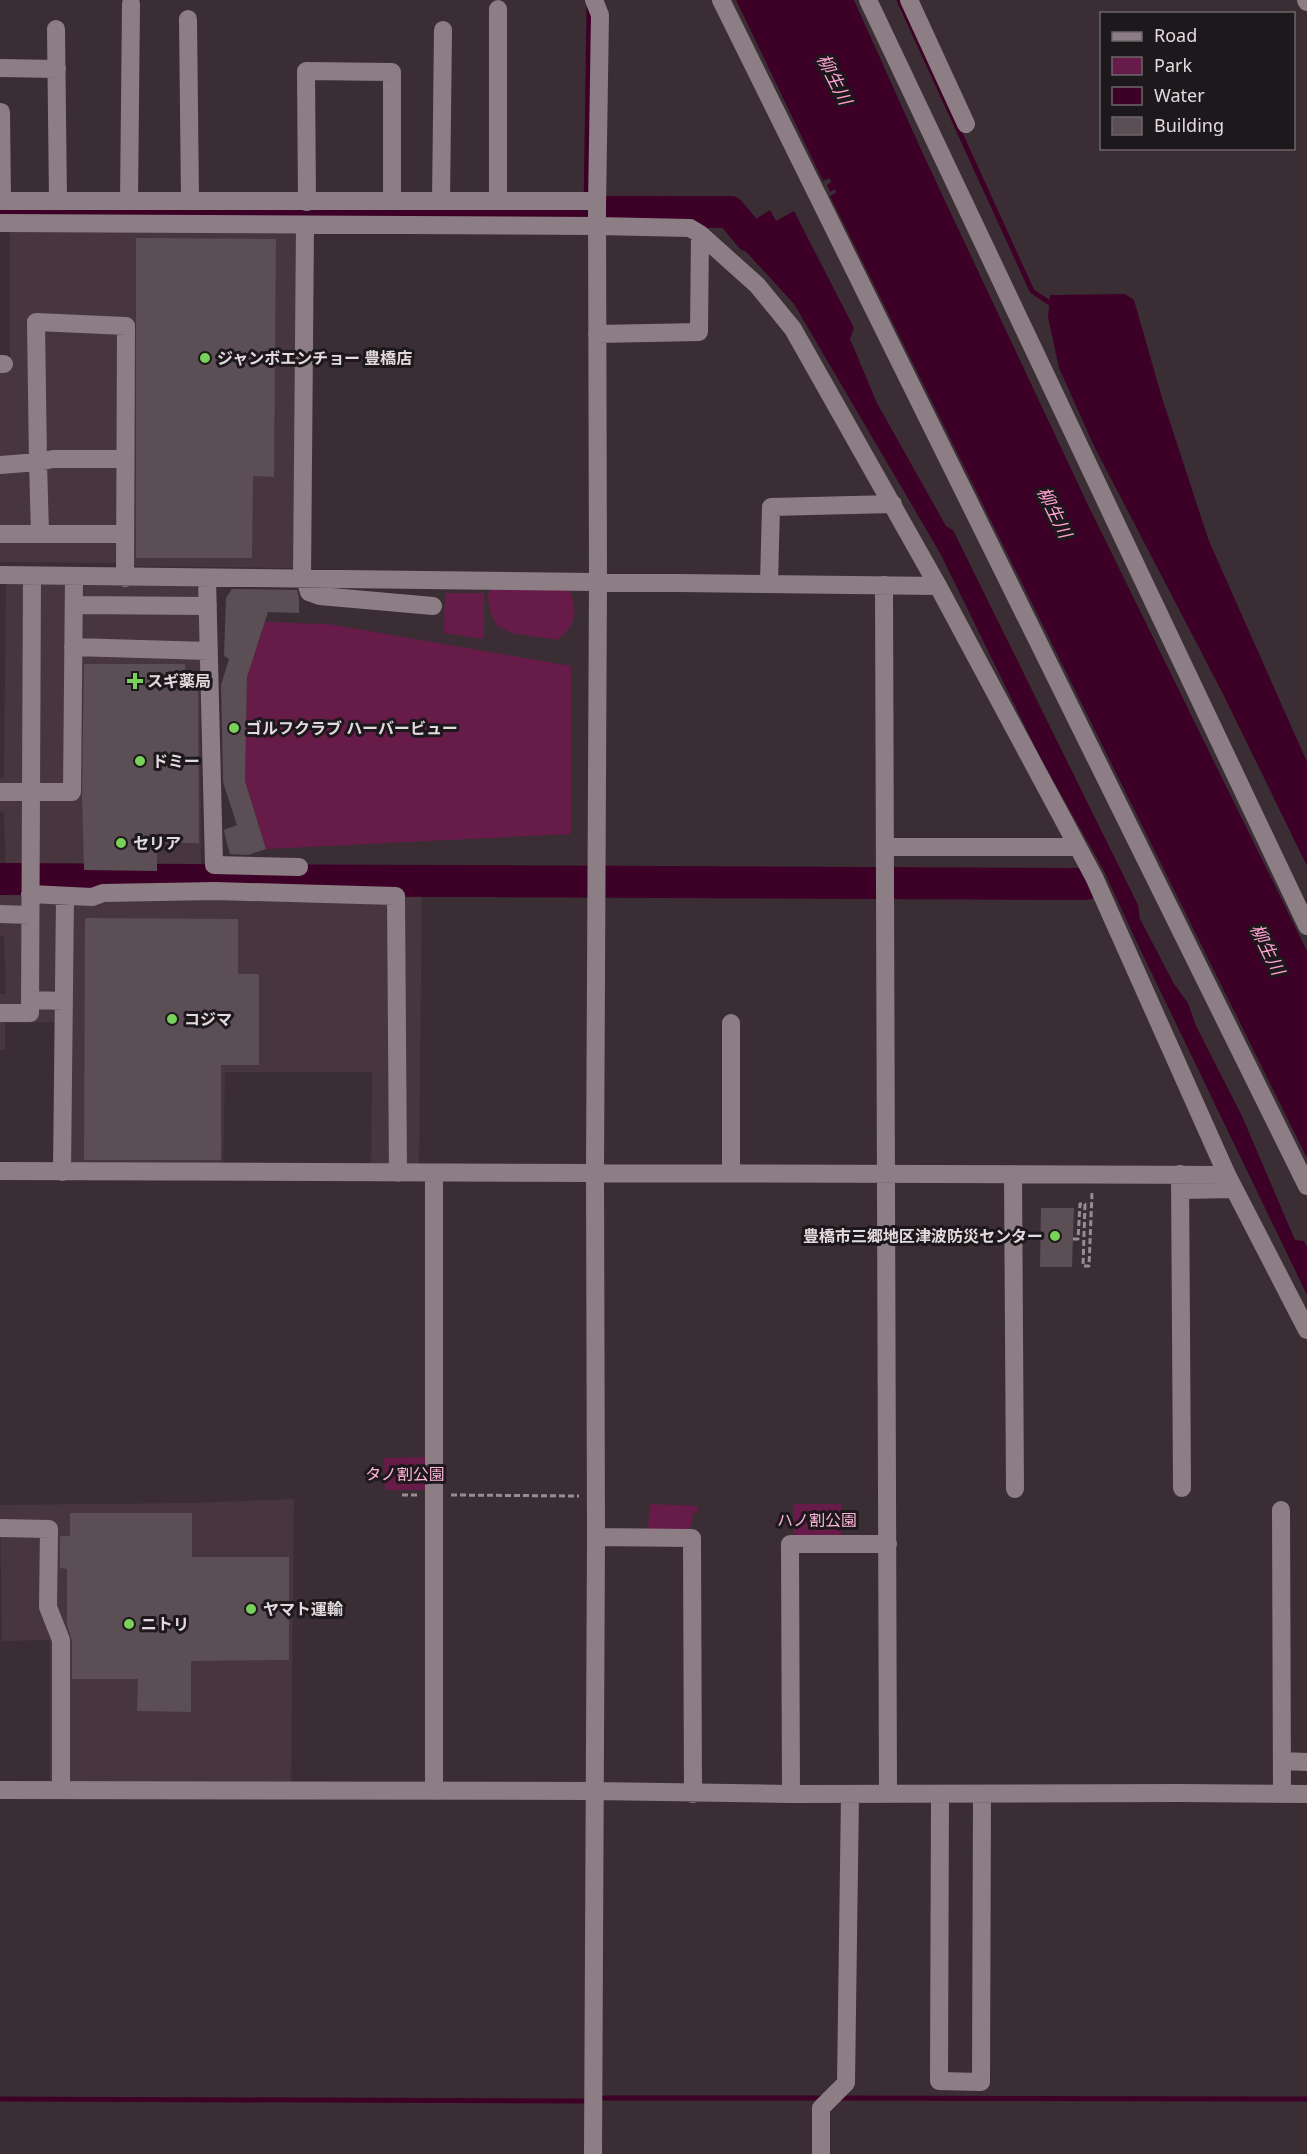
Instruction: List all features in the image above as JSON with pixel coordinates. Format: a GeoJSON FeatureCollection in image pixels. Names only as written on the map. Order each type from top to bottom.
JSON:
{"type":"FeatureCollection","features":[{"type":"Feature","properties":{"kind":"street"},"geometry":{"type":"LineString","coordinates":[[592,2154],[596,1538],[597,211],[600,15],[594,0]]}},
{"type":"Feature","properties":{"kind":"street"},"geometry":{"type":"LineString","coordinates":[[721,0],[1307,1186]]}},
{"type":"Feature","properties":{"kind":"street"},"geometry":{"type":"LineString","coordinates":[[867,0],[1307,926]]}},
{"type":"Feature","properties":{"kind":"street"},"geometry":{"type":"LineString","coordinates":[[909,0],[966,124]]}},
{"type":"Feature","properties":{"kind":"street"},"geometry":{"type":"LineString","coordinates":[[129,201],[131,4]]}},
{"type":"Feature","properties":{"kind":"street"},"geometry":{"type":"LineString","coordinates":[[498,9],[498,201]]}},
{"type":"Feature","properties":{"kind":"street"},"geometry":{"type":"LineString","coordinates":[[188,19],[190,201]]}},
{"type":"Feature","properties":{"kind":"street"},"geometry":{"type":"LineString","coordinates":[[56,28],[58,201]]}},
{"type":"Feature","properties":{"kind":"street"},"geometry":{"type":"LineString","coordinates":[[441,201],[443,30]]}},
{"type":"Feature","properties":{"kind":"street"},"geometry":{"type":"LineString","coordinates":[[0,68],[57,69]]}},
{"type":"Feature","properties":{"kind":"street"},"geometry":{"type":"LineString","coordinates":[[307,202],[306,71],[392,72],[392,201]]}},
{"type":"Feature","properties":{"kind":"street"},"geometry":{"type":"LineString","coordinates":[[1,112],[1,201],[575,201],[597,211]]}},
{"type":"Feature","properties":{"kind":"street"},"geometry":{"type":"LineString","coordinates":[[0,224],[304,225],[597,211],[690,228],[700,234],[757,285],[793,329],[893,504],[1094,877],[1230,1182],[1307,1330]]}},
{"type":"Feature","properties":{"kind":"street"},"geometry":{"type":"LineString","coordinates":[[304,225],[303,579],[309,592],[320,596],[433,606]]}},
{"type":"Feature","properties":{"kind":"street"},"geometry":{"type":"LineString","coordinates":[[597,334],[699,332],[700,234]]}},
{"type":"Feature","properties":{"kind":"street"},"geometry":{"type":"LineString","coordinates":[[40,534],[36,322],[126,326],[125,578]]}},
{"type":"Feature","properties":{"kind":"street"},"geometry":{"type":"LineString","coordinates":[[0,465],[53,459],[125,459]]}},
{"type":"Feature","properties":{"kind":"street"},"geometry":{"type":"LineString","coordinates":[[769,583],[771,507],[893,504]]}},
{"type":"Feature","properties":{"kind":"street"},"geometry":{"type":"LineString","coordinates":[[0,534],[125,534]]}},
{"type":"Feature","properties":{"kind":"street"},"geometry":{"type":"LineString","coordinates":[[0,575],[938,586]]}},
{"type":"Feature","properties":{"kind":"street"},"geometry":{"type":"LineString","coordinates":[[0,1014],[30,1013],[32,576]]}},
{"type":"Feature","properties":{"kind":"street"},"geometry":{"type":"LineString","coordinates":[[0,792],[72,792],[74,577]]}},
{"type":"Feature","properties":{"kind":"street"},"geometry":{"type":"LineString","coordinates":[[207,579],[214,879]]}},
{"type":"Feature","properties":{"kind":"street"},"geometry":{"type":"LineString","coordinates":[[884,585],[888,1794]]}},
{"type":"Feature","properties":{"kind":"street"},"geometry":{"type":"LineString","coordinates":[[74,605],[208,606]]}},
{"type":"Feature","properties":{"kind":"street"},"geometry":{"type":"LineString","coordinates":[[73,647],[209,651]]}},
{"type":"Feature","properties":{"kind":"street"},"geometry":{"type":"LineString","coordinates":[[885,847],[1078,847]]}},
{"type":"Feature","properties":{"kind":"street"},"geometry":{"type":"LineString","coordinates":[[30,884],[65,896],[92,897],[103,893],[299,867]]}},
{"type":"Feature","properties":{"kind":"street"},"geometry":{"type":"LineString","coordinates":[[214,879],[396,896],[398,1173]]}},
{"type":"Feature","properties":{"kind":"street"},"geometry":{"type":"LineString","coordinates":[[62,1172],[65,896]]}},
{"type":"Feature","properties":{"kind":"street"},"geometry":{"type":"LineString","coordinates":[[0,914],[30,915]]}},
{"type":"Feature","properties":{"kind":"street"},"geometry":{"type":"LineString","coordinates":[[30,1000],[64,1001]]}},
{"type":"Feature","properties":{"kind":"street"},"geometry":{"type":"LineString","coordinates":[[730,1173],[731,1023]]}},
{"type":"Feature","properties":{"kind":"street"},"geometry":{"type":"LineString","coordinates":[[0,1171],[1013,1174],[1180,1182],[1230,1182]]}},
{"type":"Feature","properties":{"kind":"street"},"geometry":{"type":"LineString","coordinates":[[434,1791],[435,1173]]}},
{"type":"Feature","properties":{"kind":"street"},"geometry":{"type":"LineString","coordinates":[[1013,1174],[1015,1489]]}},
{"type":"Feature","properties":{"kind":"street"},"geometry":{"type":"LineString","coordinates":[[1180,1182],[1182,1488]]}},
{"type":"Feature","properties":{"kind":"street"},"geometry":{"type":"LineString","coordinates":[[1281,1509],[1282,1794]]}},
{"type":"Feature","properties":{"kind":"street"},"geometry":{"type":"LineString","coordinates":[[0,1528],[49,1529],[48,1607],[61,1640],[61,1790]]}},
{"type":"Feature","properties":{"kind":"street"},"geometry":{"type":"LineString","coordinates":[[596,1538],[692,1538],[693,1794]]}},
{"type":"Feature","properties":{"kind":"street"},"geometry":{"type":"LineString","coordinates":[[791,1794],[790,1544],[888,1544]]}},
{"type":"Feature","properties":{"kind":"street"},"geometry":{"type":"LineString","coordinates":[[1282,1761],[1307,1762]]}},
{"type":"Feature","properties":{"kind":"street"},"geometry":{"type":"LineString","coordinates":[[0,1790],[594,1791],[693,1794],[981,1795],[1307,1794]]}},
{"type":"Feature","properties":{"kind":"street"},"geometry":{"type":"LineString","coordinates":[[821,2154],[821,2108],[846,2083],[849,1794]]}},
{"type":"Feature","properties":{"kind":"street"},"geometry":{"type":"LineString","coordinates":[[940,1794],[939,2081],[981,2082],[981,1795]]}},
{"type":"Feature","properties":{"kind":"path"},"geometry":{"type":"LineString","coordinates":[[1073,1239],[1078,1239],[1080,1204],[1085,1204],[1083,1266],[1089,1266],[1092,1192]]}},
{"type":"Feature","properties":{"kind":"path"},"geometry":{"type":"LineString","coordinates":[[402,1495],[596,1496]]}},
{"type":"Feature","properties":{"kind":"shaded area"},"geometry":{"type":"Polygon","coordinates":[[[10,228],[301,230],[297,568],[0,562],[0,370],[10,369],[10,228]]]}},
{"type":"Feature","properties":{"kind":"shaded area"},"geometry":{"type":"Polygon","coordinates":[[[6,584],[193,585],[200,590],[201,875],[40,873],[39,886],[422,887],[419,1167],[371,1166],[372,1072],[225,1072],[223,1168],[55,1164],[57,1022],[5,1023],[5,1050],[0,1050],[0,994],[6,994],[4,937],[0,936],[0,885],[17,884],[17,875],[6,876],[4,812],[0,811],[0,778],[4,777],[6,584]]]}},
{"type":"Feature","properties":{"kind":"shaded area"},"geometry":{"type":"Polygon","coordinates":[[[294,1499],[291,1785],[50,1785],[50,1640],[2,1641],[0,1505],[195,1503],[294,1499]]]}},
{"type":"Feature","properties":{"kind":"green space"},"geometry":{"type":"Polygon","coordinates":[[[569,588],[574,604],[574,617],[569,629],[557,640],[512,633],[497,626],[490,611],[487,595],[492,589],[569,588]]]}},
{"type":"Feature","properties":{"kind":"green space"},"geometry":{"type":"Polygon","coordinates":[[[445,593],[484,593],[484,639],[444,633],[445,593]]]}},
{"type":"Feature","properties":{"kind":"green space"},"geometry":{"type":"Polygon","coordinates":[[[265,622],[328,624],[571,666],[571,834],[266,849],[245,781],[247,677],[265,622]]]}},
{"type":"Feature","properties":{"kind":"green space","name":"タノ割公園"},"geometry":{"type":"Polygon","coordinates":[[[425,1457],[426,1490],[385,1490],[384,1458],[425,1457]]]}},
{"type":"Feature","properties":{"kind":"green space"},"geometry":{"type":"Polygon","coordinates":[[[650,1504],[698,1506],[697,1513],[692,1514],[692,1524],[687,1531],[648,1530],[650,1504]]]}},
{"type":"Feature","properties":{"kind":"green space","name":"ハノ割公園"},"geometry":{"type":"Polygon","coordinates":[[[793,1504],[841,1504],[841,1537],[798,1537],[793,1532],[793,1504]]]}},
{"type":"Feature","properties":{"kind":"water","name":"柳生川"},"geometry":{"type":"Polygon","coordinates":[[[736,0],[854,0],[924,156],[1088,505],[1307,951],[1307,1158],[830,196],[836,193],[835,189],[830,192],[827,185],[831,182],[830,178],[823,181],[736,0]]]}},
{"type":"Feature","properties":{"kind":"water"},"geometry":{"type":"Polygon","coordinates":[[[739,205],[751,222],[770,210],[776,221],[794,211],[854,328],[850,339],[877,403],[946,526],[953,530],[1138,905],[1140,919],[1174,984],[1188,1003],[1196,1026],[1242,1116],[1295,1240],[1304,1241],[1307,1247],[1307,1295],[1103,869],[1042,761],[940,553],[794,304],[717,220],[719,208],[739,205]]]}},
{"type":"Feature","properties":{"kind":"water"},"geometry":{"type":"Polygon","coordinates":[[[1125,294],[1134,300],[1162,398],[1209,541],[1307,762],[1307,866],[1223,694],[1094,446],[1059,368],[1048,317],[1050,295],[1125,294]]]}},
{"type":"Feature","properties":{"kind":"building","name":"ジャンボエンチョー 豊橋店"},"geometry":{"type":"Polygon","coordinates":[[[136,238],[276,239],[274,477],[253,476],[252,558],[136,558],[136,238]]]}},
{"type":"Feature","properties":{"kind":"building","name":"ゴルフクラブ ハーバービュー"},"geometry":{"type":"Polygon","coordinates":[[[232,589],[297,590],[299,597],[299,613],[268,612],[247,677],[245,781],[266,849],[248,855],[230,854],[224,830],[237,825],[223,782],[221,685],[229,659],[224,656],[226,598],[232,589]]]}},
{"type":"Feature","properties":{"kind":"building","name":"ドミー"},"geometry":{"type":"Polygon","coordinates":[[[84,664],[185,664],[185,689],[198,689],[199,843],[157,843],[157,871],[84,870],[82,795],[84,664]]]}},
{"type":"Feature","properties":{"kind":"building","name":"コジマ"},"geometry":{"type":"Polygon","coordinates":[[[85,918],[238,919],[238,974],[259,974],[259,1065],[221,1065],[221,1160],[84,1160],[85,918]]]}},
{"type":"Feature","properties":{"kind":"building","name":"豊橋市三郷地区津波防災センター"},"geometry":{"type":"Polygon","coordinates":[[[1041,1208],[1074,1208],[1072,1267],[1040,1267],[1041,1208]]]}},
{"type":"Feature","properties":{"kind":"building","name":"ニトリ"},"geometry":{"type":"Polygon","coordinates":[[[70,1513],[192,1513],[192,1557],[289,1557],[289,1660],[191,1661],[191,1712],[137,1711],[138,1679],[72,1679],[72,1640],[67,1625],[67,1569],[60,1568],[60,1536],[70,1536],[70,1513]]]}},
{"type":"Feature","properties":{"kind":"waterway"},"geometry":{"type":"LineString","coordinates":[[899,0],[1032,291],[1054,306]]}},
{"type":"Feature","properties":{"kind":"waterway"},"geometry":{"type":"LineString","coordinates":[[586,212],[589,7]]}},
{"type":"Feature","properties":{"kind":"waterway"},"geometry":{"type":"LineString","coordinates":[[0,211],[730,212],[750,236]]}},
{"type":"Feature","properties":{"kind":"waterway"},"geometry":{"type":"LineString","coordinates":[[0,879],[1086,884]]}},
{"type":"Feature","properties":{"kind":"waterway"},"geometry":{"type":"LineString","coordinates":[[0,2099],[585,2101],[602,2098],[823,2098]]}},
{"type":"Feature","properties":{"kind":"waterway"},"geometry":{"type":"LineString","coordinates":[[838,2098],[1307,2099]]}},
{"type":"Feature","properties":{"kind":"place","name":"ジャンボエンチョー 豊橋店"},"geometry":{"type":"Point","coordinates":[205,358]}},
{"type":"Feature","properties":{"kind":"place","name":"スギ薬局"},"geometry":{"type":"Point","coordinates":[135,681]}},
{"type":"Feature","properties":{"kind":"place","name":"ゴルフクラブ ハーバービュー"},"geometry":{"type":"Point","coordinates":[234,728]}},
{"type":"Feature","properties":{"kind":"place","name":"ドミー"},"geometry":{"type":"Point","coordinates":[140,761]}},
{"type":"Feature","properties":{"kind":"place","name":"セリア"},"geometry":{"type":"Point","coordinates":[121,843]}},
{"type":"Feature","properties":{"kind":"place","name":"コジマ"},"geometry":{"type":"Point","coordinates":[172,1019]}},
{"type":"Feature","properties":{"kind":"place","name":"豊橋市三郷地区津波防災センター"},"geometry":{"type":"Point","coordinates":[1055,1236]}},
{"type":"Feature","properties":{"kind":"place","name":"ヤマト運輸"},"geometry":{"type":"Point","coordinates":[251,1609]}},
{"type":"Feature","properties":{"kind":"place","name":"ニトリ"},"geometry":{"type":"Point","coordinates":[129,1624]}}]}
